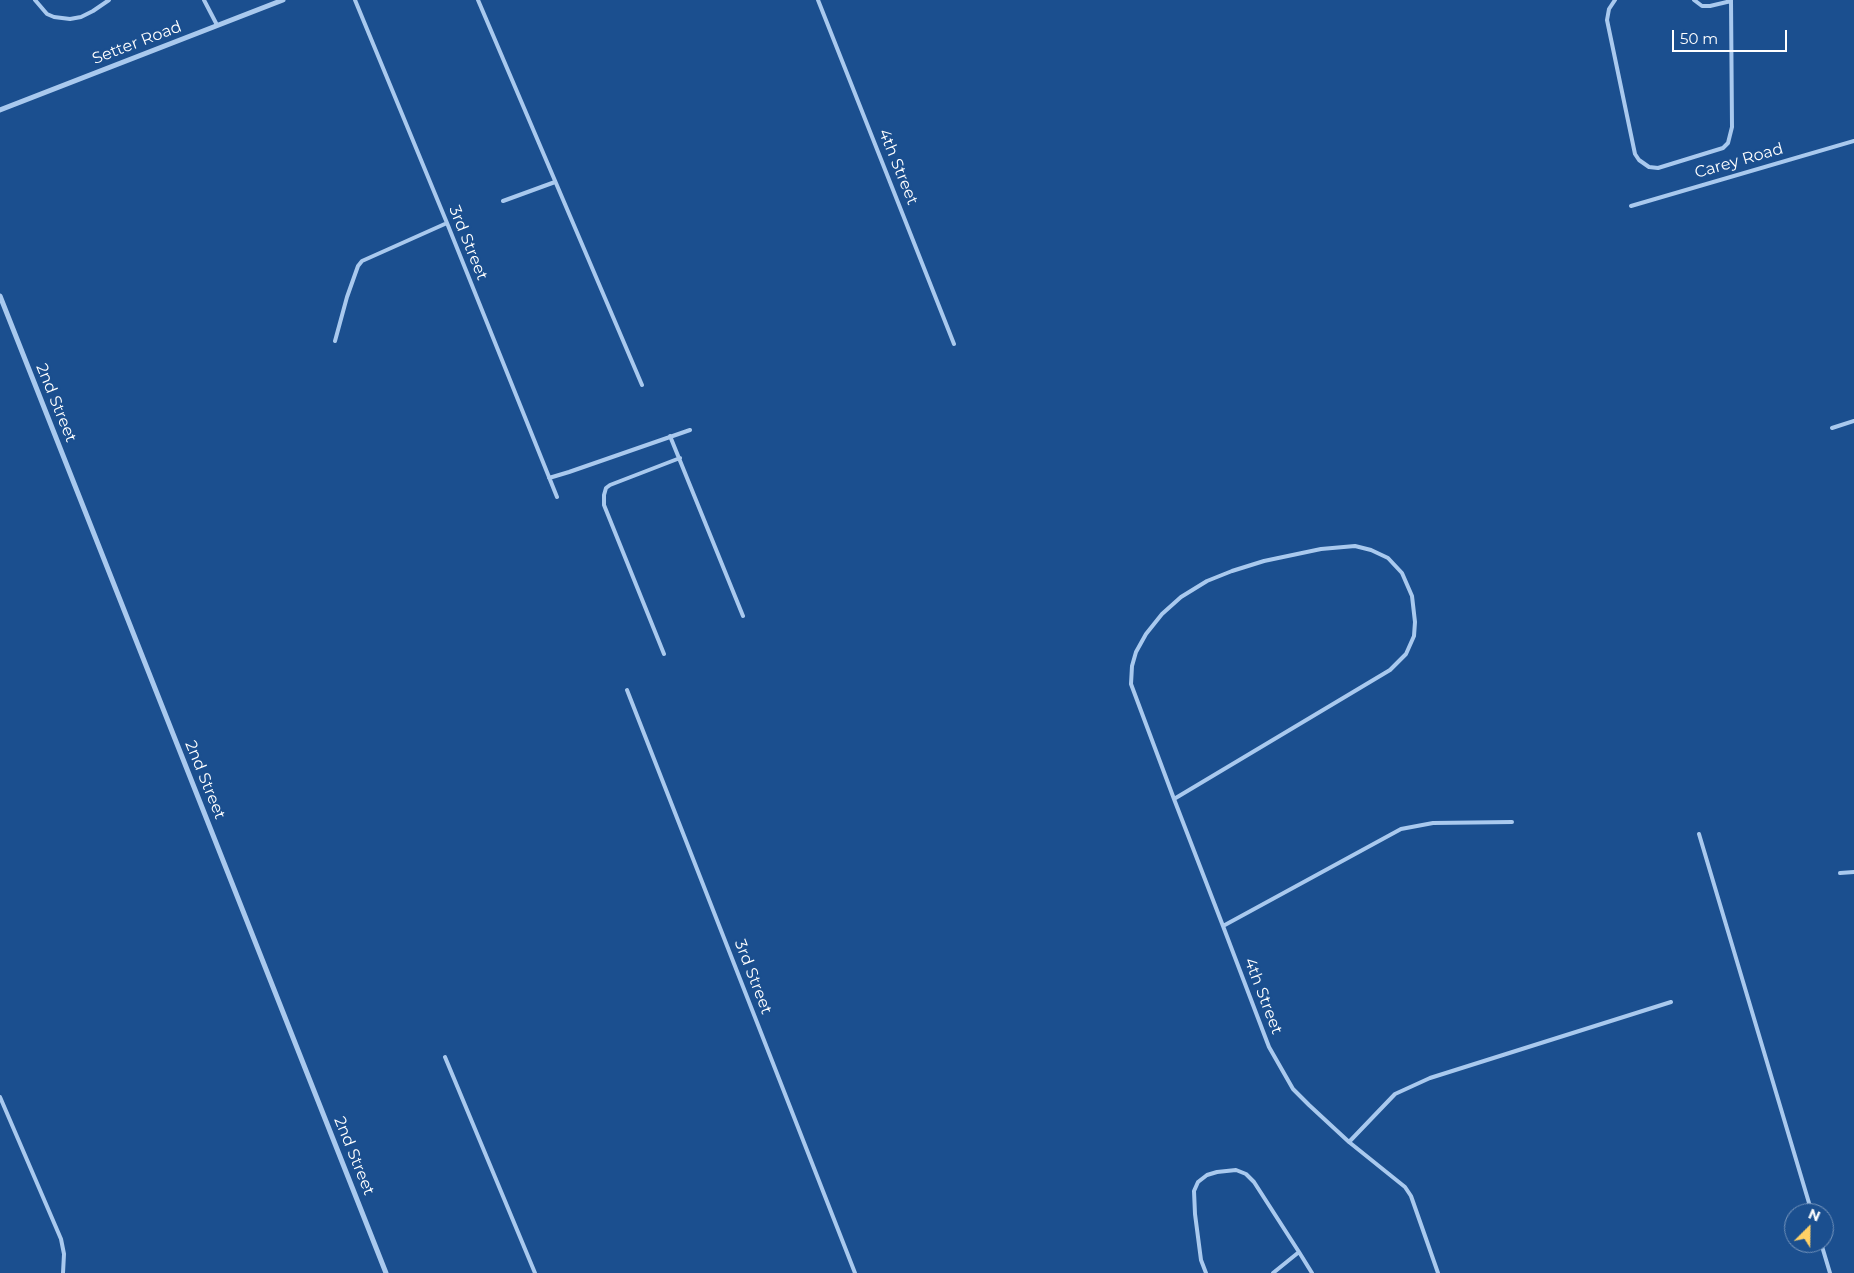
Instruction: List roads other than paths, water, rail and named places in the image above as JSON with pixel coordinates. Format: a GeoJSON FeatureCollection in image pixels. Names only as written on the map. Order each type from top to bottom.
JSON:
{"type":"FeatureCollection","features":[{"type":"Feature","properties":{"kind":"street","name":"Setter Road"},"geometry":{"type":"LineString","coordinates":[[0,110],[283,0]]}},
{"type":"Feature","properties":{"kind":"street","name":"2nd Street"},"geometry":{"type":"LineString","coordinates":[[0,296],[386,1273]]}},
{"type":"Feature","properties":{"kind":"lane"},"geometry":{"type":"LineString","coordinates":[[35,0],[47,14],[54,17],[70,18],[80,17],[93,11],[109,0]]}},
{"type":"Feature","properties":{"kind":"lane"},"geometry":{"type":"LineString","coordinates":[[204,0],[218,25]]}},
{"type":"Feature","properties":{"kind":"lane","name":"3rd Street"},"geometry":{"type":"LineString","coordinates":[[355,0],[447,223],[556,497]]}},
{"type":"Feature","properties":{"kind":"lane"},"geometry":{"type":"LineString","coordinates":[[478,0],[642,385]]}},
{"type":"Feature","properties":{"kind":"lane","name":"4th Street"},"geometry":{"type":"LineString","coordinates":[[818,0],[954,344]]}},
{"type":"Feature","properties":{"kind":"lane"},"geometry":{"type":"LineString","coordinates":[[1615,0],[1609,9],[1607,20],[1634,154],[1649,167],[1658,168],[1723,148],[1728,143],[1732,127],[1731,0],[1710,6],[1702,6],[1694,0]]}},
{"type":"Feature","properties":{"kind":"lane","name":"Carey Road"},"geometry":{"type":"LineString","coordinates":[[1631,206],[1854,141]]}},
{"type":"Feature","properties":{"kind":"lane"},"geometry":{"type":"LineString","coordinates":[[503,201],[555,182]]}},
{"type":"Feature","properties":{"kind":"lane"},"geometry":{"type":"LineString","coordinates":[[334,341],[358,266],[362,261],[447,223]]}},
{"type":"Feature","properties":{"kind":"lane"},"geometry":{"type":"LineString","coordinates":[[1832,428],[1854,421]]}},
{"type":"Feature","properties":{"kind":"lane"},"geometry":{"type":"LineString","coordinates":[[549,478],[690,430]]}},
{"type":"Feature","properties":{"kind":"lane"},"geometry":{"type":"LineString","coordinates":[[670,436],[743,616]]}},
{"type":"Feature","properties":{"kind":"lane"},"geometry":{"type":"LineString","coordinates":[[664,654],[604,505],[604,494],[606,488],[610,485],[680,458]]}},
{"type":"Feature","properties":{"kind":"lane","name":"4th Street"},"geometry":{"type":"LineString","coordinates":[[1174,799],[1390,670],[1406,654],[1414,636],[1415,622],[1412,596],[1402,573],[1388,558],[1371,550],[1354,546],[1321,549],[1292,554],[1232,571],[1208,581],[1181,597],[1162,614],[1146,634],[1136,652],[1132,666],[1131,684],[1174,799],[1223,926],[1268,1047],[1293,1089],[1349,1142],[1405,1187],[1438,1273]]}},
{"type":"Feature","properties":{"kind":"lane","name":"3rd Street"},"geometry":{"type":"LineString","coordinates":[[627,690],[855,1273]]}},
{"type":"Feature","properties":{"kind":"lane"},"geometry":{"type":"LineString","coordinates":[[1223,926],[1401,830],[1433,823],[1512,822]]}},
{"type":"Feature","properties":{"kind":"lane"},"geometry":{"type":"LineString","coordinates":[[1699,834],[1809,1203]]}},
{"type":"Feature","properties":{"kind":"lane"},"geometry":{"type":"LineString","coordinates":[[1840,872],[1854,872]]}},
{"type":"Feature","properties":{"kind":"lane"},"geometry":{"type":"LineString","coordinates":[[1349,1142],[1395,1094],[1430,1078],[1671,1002]]}},
{"type":"Feature","properties":{"kind":"lane"},"geometry":{"type":"LineString","coordinates":[[444,1057],[535,1273]]}},
{"type":"Feature","properties":{"kind":"lane"},"geometry":{"type":"LineString","coordinates":[[0,1097],[60,1240],[64,1254],[63,1273]]}},
{"type":"Feature","properties":{"kind":"lane"},"geometry":{"type":"LineString","coordinates":[[1206,1273],[1201,1260],[1194,1191],[1198,1182],[1207,1175],[1236,1170],[1246,1174],[1258,1189],[1312,1273]]}},
{"type":"Feature","properties":{"kind":"lane"},"geometry":{"type":"LineString","coordinates":[[1273,1273],[1299,1252]]}},
{"type":"Feature","properties":{"kind":"lane"},"geometry":{"type":"LineString","coordinates":[[1825,1253],[1830,1273]]}}]}
